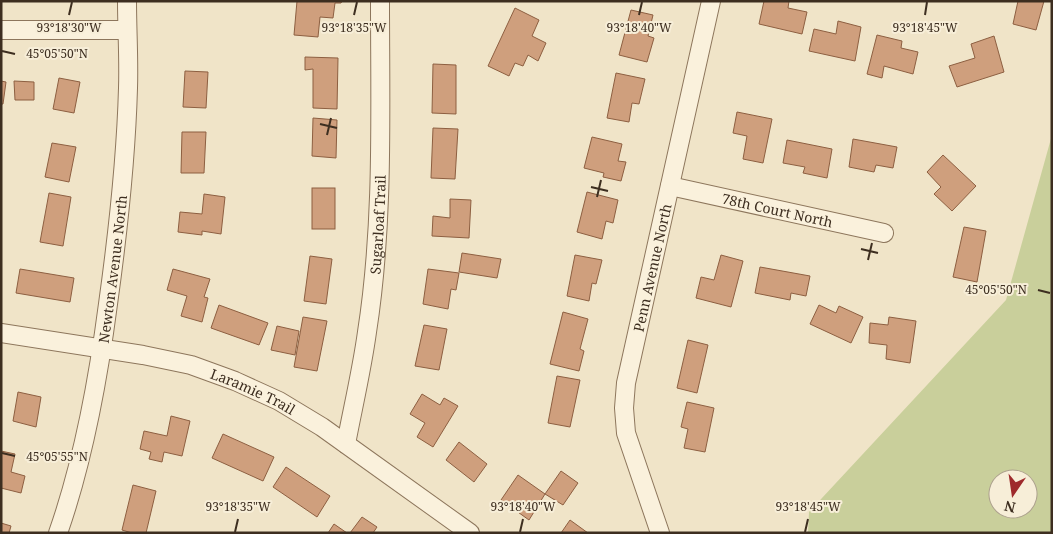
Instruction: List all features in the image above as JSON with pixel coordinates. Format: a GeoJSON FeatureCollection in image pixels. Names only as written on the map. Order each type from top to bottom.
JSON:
{"type":"FeatureCollection","features":[{"type":"Feature","properties":{"kind":"street","name":"Newton Avenue North"},"geometry":{"type":"LineString","coordinates":[[58,533],[67,508],[84,439],[102,348],[116,249],[128,87],[127,1]]}},
{"type":"Feature","properties":{"kind":"street","name":"Sugarloaf Trail"},"geometry":{"type":"LineString","coordinates":[[346,444],[368,332],[376,245],[380,160],[380,1]]}},
{"type":"Feature","properties":{"kind":"street","name":"Penn Avenue North"},"geometry":{"type":"LineString","coordinates":[[660,533],[626,432],[624,408],[626,383],[711,1]]}},
{"type":"Feature","properties":{"kind":"street"},"geometry":{"type":"LineString","coordinates":[[1,30],[127,30]]}},
{"type":"Feature","properties":{"kind":"street","name":"78th Court North"},"geometry":{"type":"LineString","coordinates":[[670,186],[884,233]]}},
{"type":"Feature","properties":{"kind":"street","name":"Laramie Trail"},"geometry":{"type":"LineString","coordinates":[[1,334],[102,348],[191,365],[235,381],[280,401],[346,444],[470,533]]}},
{"type":"Feature","properties":{"kind":"green space"},"geometry":{"type":"Polygon","coordinates":[[[1052,135],[1052,533],[808,533],[809,512],[1006,300],[1052,135]]]}},
{"type":"Feature","properties":{"kind":"building"},"geometry":{"type":"Polygon","coordinates":[[[297,1],[342,1],[341,3],[335,3],[333,18],[320,17],[318,37],[294,35],[297,1]]]}},
{"type":"Feature","properties":{"kind":"building"},"geometry":{"type":"Polygon","coordinates":[[[764,1],[789,1],[788,8],[807,12],[802,34],[759,24],[764,1]]]}},
{"type":"Feature","properties":{"kind":"building"},"geometry":{"type":"Polygon","coordinates":[[[1018,1],[1044,1],[1036,30],[1013,24],[1018,1]]]}},
{"type":"Feature","properties":{"kind":"building"},"geometry":{"type":"Polygon","coordinates":[[[515,8],[539,20],[532,36],[546,43],[538,61],[528,55],[523,66],[515,63],[509,76],[488,66],[515,8]]]}},
{"type":"Feature","properties":{"kind":"building"},"geometry":{"type":"Polygon","coordinates":[[[631,10],[653,15],[648,36],[654,38],[647,62],[619,55],[631,10]]]}},
{"type":"Feature","properties":{"kind":"building"},"geometry":{"type":"Polygon","coordinates":[[[838,21],[861,27],[855,61],[809,51],[814,29],[836,34],[838,21]]]}},
{"type":"Feature","properties":{"kind":"building"},"geometry":{"type":"Polygon","coordinates":[[[877,35],[902,41],[901,48],[918,52],[913,74],[884,66],[882,78],[867,74],[877,35]]]}},
{"type":"Feature","properties":{"kind":"building"},"geometry":{"type":"Polygon","coordinates":[[[994,36],[1004,72],[957,87],[949,66],[975,58],[971,44],[994,36]]]}},
{"type":"Feature","properties":{"kind":"building"},"geometry":{"type":"Polygon","coordinates":[[[305,57],[338,58],[337,109],[313,108],[313,69],[305,70],[305,57]]]}},
{"type":"Feature","properties":{"kind":"building"},"geometry":{"type":"Polygon","coordinates":[[[433,64],[456,65],[456,114],[432,113],[433,64]]]}},
{"type":"Feature","properties":{"kind":"building"},"geometry":{"type":"Polygon","coordinates":[[[185,71],[208,72],[206,108],[183,107],[185,71]]]}},
{"type":"Feature","properties":{"kind":"building"},"geometry":{"type":"Polygon","coordinates":[[[616,73],[645,79],[639,104],[632,103],[629,122],[607,118],[616,73]]]}},
{"type":"Feature","properties":{"kind":"building"},"geometry":{"type":"Polygon","coordinates":[[[59,78],[80,82],[74,113],[53,109],[59,78]]]}},
{"type":"Feature","properties":{"kind":"building"},"geometry":{"type":"Polygon","coordinates":[[[1,81],[6,82],[3,104],[1,104],[1,81]]]}},
{"type":"Feature","properties":{"kind":"building"},"geometry":{"type":"Polygon","coordinates":[[[14,81],[34,82],[34,100],[15,100],[14,81]]]}},
{"type":"Feature","properties":{"kind":"building"},"geometry":{"type":"Polygon","coordinates":[[[737,112],[772,119],[763,163],[743,159],[747,136],[733,133],[737,112]]]}},
{"type":"Feature","properties":{"kind":"building"},"geometry":{"type":"Polygon","coordinates":[[[313,118],[337,120],[336,158],[312,156],[313,118]]]}},
{"type":"Feature","properties":{"kind":"building"},"geometry":{"type":"Polygon","coordinates":[[[433,128],[458,129],[455,179],[431,178],[433,128]]]}},
{"type":"Feature","properties":{"kind":"building"},"geometry":{"type":"Polygon","coordinates":[[[182,132],[206,132],[204,173],[181,173],[182,132]]]}},
{"type":"Feature","properties":{"kind":"building"},"geometry":{"type":"Polygon","coordinates":[[[592,137],[622,144],[618,161],[626,162],[621,181],[603,177],[604,173],[584,168],[592,137]]]}},
{"type":"Feature","properties":{"kind":"building"},"geometry":{"type":"Polygon","coordinates":[[[853,139],[897,147],[893,168],[876,165],[874,172],[849,167],[853,139]]]}},
{"type":"Feature","properties":{"kind":"building"},"geometry":{"type":"Polygon","coordinates":[[[787,140],[832,149],[827,178],[803,173],[805,167],[783,163],[787,140]]]}},
{"type":"Feature","properties":{"kind":"building"},"geometry":{"type":"Polygon","coordinates":[[[52,143],[76,147],[69,182],[45,177],[52,143]]]}},
{"type":"Feature","properties":{"kind":"building"},"geometry":{"type":"Polygon","coordinates":[[[943,155],[976,186],[952,211],[934,194],[941,187],[927,172],[943,155]]]}},
{"type":"Feature","properties":{"kind":"building"},"geometry":{"type":"Polygon","coordinates":[[[312,188],[335,188],[335,229],[312,229],[312,188]]]}},
{"type":"Feature","properties":{"kind":"building"},"geometry":{"type":"Polygon","coordinates":[[[587,192],[618,200],[613,223],[606,221],[602,239],[577,232],[587,192]]]}},
{"type":"Feature","properties":{"kind":"building"},"geometry":{"type":"Polygon","coordinates":[[[49,193],[71,197],[63,246],[40,242],[49,193]]]}},
{"type":"Feature","properties":{"kind":"building"},"geometry":{"type":"Polygon","coordinates":[[[204,194],[225,197],[221,234],[202,231],[202,235],[178,232],[180,212],[202,214],[204,194]]]}},
{"type":"Feature","properties":{"kind":"building"},"geometry":{"type":"Polygon","coordinates":[[[450,199],[471,200],[469,238],[432,236],[433,216],[450,218],[450,199]]]}},
{"type":"Feature","properties":{"kind":"building"},"geometry":{"type":"Polygon","coordinates":[[[964,227],[986,231],[977,282],[953,277],[964,227]]]}},
{"type":"Feature","properties":{"kind":"building"},"geometry":{"type":"Polygon","coordinates":[[[462,253],[501,259],[497,278],[459,272],[462,253]]]}},
{"type":"Feature","properties":{"kind":"building"},"geometry":{"type":"Polygon","coordinates":[[[575,255],[602,260],[596,284],[592,283],[589,301],[567,296],[575,255]]]}},
{"type":"Feature","properties":{"kind":"building"},"geometry":{"type":"Polygon","coordinates":[[[721,255],[743,261],[731,307],[696,298],[701,277],[714,280],[721,255]]]}},
{"type":"Feature","properties":{"kind":"building"},"geometry":{"type":"Polygon","coordinates":[[[310,256],[332,259],[326,304],[304,301],[310,256]]]}},
{"type":"Feature","properties":{"kind":"building"},"geometry":{"type":"Polygon","coordinates":[[[760,267],[810,276],[806,296],[791,293],[790,300],[755,293],[760,267]]]}},
{"type":"Feature","properties":{"kind":"building"},"geometry":{"type":"Polygon","coordinates":[[[20,269],[74,278],[70,302],[16,293],[20,269]]]}},
{"type":"Feature","properties":{"kind":"building"},"geometry":{"type":"Polygon","coordinates":[[[173,269],[210,279],[204,297],[208,298],[202,322],[181,316],[187,296],[167,290],[173,269]]]}},
{"type":"Feature","properties":{"kind":"building"},"geometry":{"type":"Polygon","coordinates":[[[428,269],[459,273],[456,290],[451,289],[448,309],[423,304],[428,269]]]}},
{"type":"Feature","properties":{"kind":"building"},"geometry":{"type":"Polygon","coordinates":[[[219,305],[268,323],[259,345],[211,328],[219,305]]]}},
{"type":"Feature","properties":{"kind":"building"},"geometry":{"type":"Polygon","coordinates":[[[819,305],[836,313],[839,306],[863,317],[851,343],[810,324],[819,305]]]}},
{"type":"Feature","properties":{"kind":"building"},"geometry":{"type":"Polygon","coordinates":[[[563,312],[588,319],[580,349],[584,351],[579,371],[550,364],[563,312]]]}},
{"type":"Feature","properties":{"kind":"building"},"geometry":{"type":"Polygon","coordinates":[[[303,317],[327,321],[317,371],[294,367],[303,317]]]}},
{"type":"Feature","properties":{"kind":"building"},"geometry":{"type":"Polygon","coordinates":[[[889,317],[916,321],[910,363],[886,359],[887,345],[869,343],[870,323],[888,325],[889,317]]]}},
{"type":"Feature","properties":{"kind":"building"},"geometry":{"type":"Polygon","coordinates":[[[424,325],[447,329],[439,370],[415,366],[424,325]]]}},
{"type":"Feature","properties":{"kind":"building"},"geometry":{"type":"Polygon","coordinates":[[[277,326],[299,331],[295,355],[271,350],[277,326]]]}},
{"type":"Feature","properties":{"kind":"building"},"geometry":{"type":"Polygon","coordinates":[[[688,340],[708,345],[697,393],[677,388],[688,340]]]}},
{"type":"Feature","properties":{"kind":"building"},"geometry":{"type":"Polygon","coordinates":[[[557,376],[580,380],[570,427],[548,423],[557,376]]]}},
{"type":"Feature","properties":{"kind":"building"},"geometry":{"type":"Polygon","coordinates":[[[18,392],[41,397],[36,427],[13,421],[18,392]]]}},
{"type":"Feature","properties":{"kind":"building"},"geometry":{"type":"Polygon","coordinates":[[[422,394],[440,405],[444,398],[458,406],[433,447],[417,437],[425,423],[410,414],[422,394]]]}},
{"type":"Feature","properties":{"kind":"building"},"geometry":{"type":"Polygon","coordinates":[[[687,402],[714,408],[705,452],[684,448],[688,429],[681,427],[687,402]]]}},
{"type":"Feature","properties":{"kind":"building"},"geometry":{"type":"Polygon","coordinates":[[[171,416],[190,421],[182,456],[164,452],[162,462],[149,459],[151,452],[140,449],[144,431],[167,436],[171,416]]]}},
{"type":"Feature","properties":{"kind":"building"},"geometry":{"type":"Polygon","coordinates":[[[223,434],[274,457],[263,481],[212,458],[223,434]]]}},
{"type":"Feature","properties":{"kind":"building"},"geometry":{"type":"Polygon","coordinates":[[[459,442],[487,464],[474,482],[446,460],[459,442]]]}},
{"type":"Feature","properties":{"kind":"building"},"geometry":{"type":"Polygon","coordinates":[[[1,451],[15,454],[11,472],[25,476],[21,493],[1,488],[1,451]]]}},
{"type":"Feature","properties":{"kind":"building"},"geometry":{"type":"Polygon","coordinates":[[[286,467],[330,496],[317,517],[273,487],[286,467]]]}},
{"type":"Feature","properties":{"kind":"building"},"geometry":{"type":"Polygon","coordinates":[[[561,471],[578,483],[563,505],[545,494],[561,471]]]}},
{"type":"Feature","properties":{"kind":"building"},"geometry":{"type":"Polygon","coordinates":[[[518,475],[545,494],[529,520],[501,500],[518,475]]]}},
{"type":"Feature","properties":{"kind":"building"},"geometry":{"type":"Polygon","coordinates":[[[133,485],[156,491],[146,533],[132,533],[122,530],[133,485]]]}},
{"type":"Feature","properties":{"kind":"building"},"geometry":{"type":"Polygon","coordinates":[[[362,517],[377,527],[373,533],[350,533],[362,517]]]}},
{"type":"Feature","properties":{"kind":"building"},"geometry":{"type":"Polygon","coordinates":[[[570,520],[588,533],[561,533],[570,520]]]}},
{"type":"Feature","properties":{"kind":"building"},"geometry":{"type":"Polygon","coordinates":[[[1,523],[11,526],[9,533],[1,533],[1,523]]]}},
{"type":"Feature","properties":{"kind":"building"},"geometry":{"type":"Polygon","coordinates":[[[334,524],[347,533],[328,533],[334,524]]]}}]}
